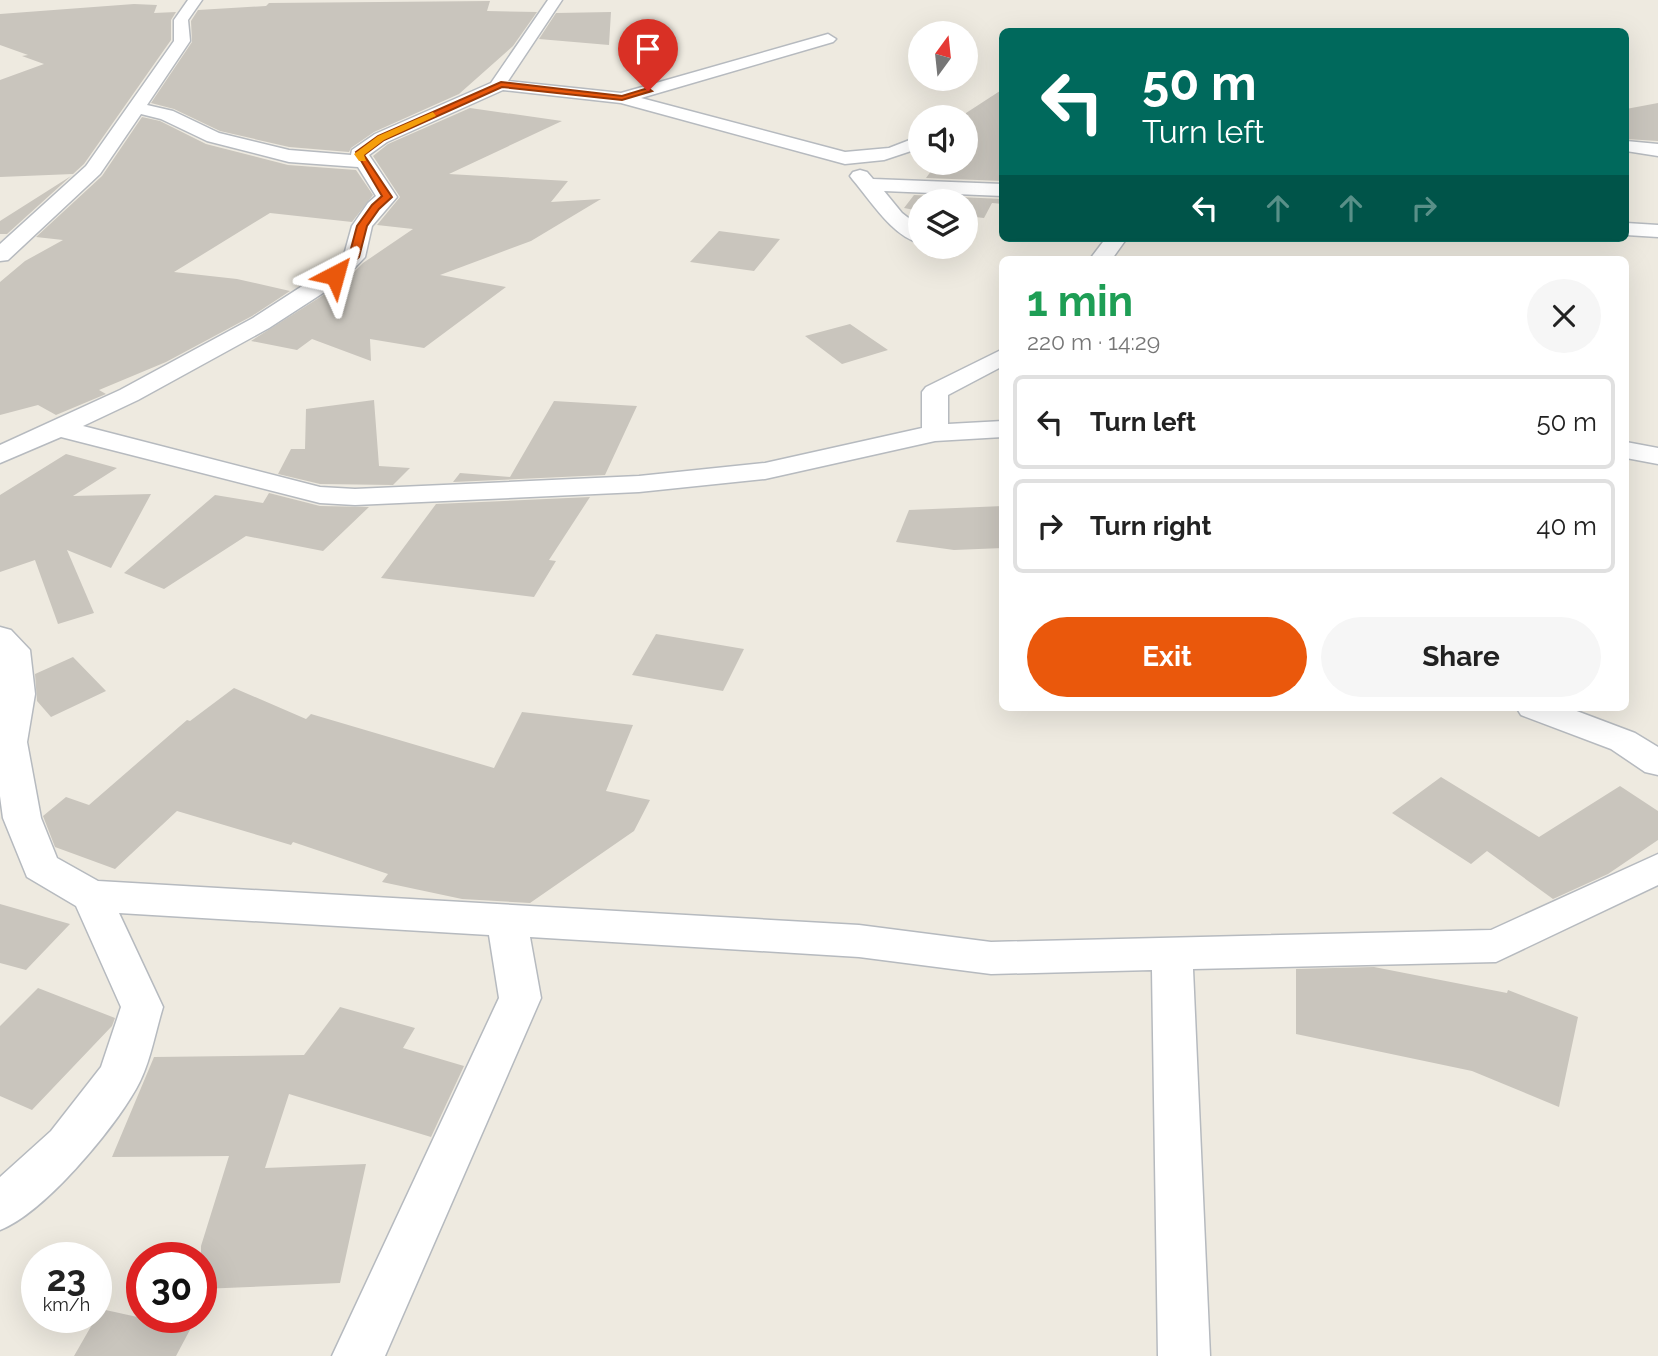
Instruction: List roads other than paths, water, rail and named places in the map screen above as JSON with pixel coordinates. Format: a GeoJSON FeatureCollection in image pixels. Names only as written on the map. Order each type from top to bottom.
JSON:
{"type":"FeatureCollection","features":[{"type":"Feature","properties":{"kind":"street"},"geometry":{"type":"LineString","coordinates":[[0,255],[93,170],[135,107],[162,74],[182,41],[181,20],[195,0]]}},
{"type":"Feature","properties":{"kind":"street"},"geometry":{"type":"LineString","coordinates":[[501,85],[499,82],[555,0]]}},
{"type":"Feature","properties":{"kind":"street"},"geometry":{"type":"LineString","coordinates":[[622,98],[828,39]]}},
{"type":"Feature","properties":{"kind":"street"},"geometry":{"type":"LineString","coordinates":[[0,455],[129,395],[261,323],[335,275],[354,257],[362,226],[375,207],[387,197],[359,154],[381,138],[501,85],[622,98],[845,158],[874,158],[908,148]]}},
{"type":"Feature","properties":{"kind":"street"},"geometry":{"type":"LineString","coordinates":[[135,107],[167,115],[213,136],[289,156],[365,163]]}},
{"type":"Feature","properties":{"kind":"street"},"geometry":{"type":"LineString","coordinates":[[1629,146],[1658,150]]}},
{"type":"Feature","properties":{"kind":"street"},"geometry":{"type":"LineString","coordinates":[[845,158],[895,217],[908,227]]}},
{"type":"Feature","properties":{"kind":"street"},"geometry":{"type":"LineString","coordinates":[[868,185],[999,190]]}},
{"type":"Feature","properties":{"kind":"street"},"geometry":{"type":"LineString","coordinates":[[1629,229],[1658,231]]}},
{"type":"Feature","properties":{"kind":"street"},"geometry":{"type":"LineString","coordinates":[[1103,256],[1114,242]]}},
{"type":"Feature","properties":{"kind":"street"},"geometry":{"type":"LineString","coordinates":[[935,433],[935,392],[999,358]]}},
{"type":"Feature","properties":{"kind":"street"},"geometry":{"type":"LineString","coordinates":[[58,428],[320,495],[355,497],[639,484],[765,471],[935,433],[999,429]]}},
{"type":"Feature","properties":{"kind":"street"},"geometry":{"type":"LineString","coordinates":[[1629,451],[1658,456]]}},
{"type":"Feature","properties":{"kind":"street"},"geometry":{"type":"LineString","coordinates":[[0,637],[14,650],[18,694],[9,742],[8,784],[41,867],[91,896],[859,941],[992,958],[1496,946],[1658,868]]}},
{"type":"Feature","properties":{"kind":"street"},"geometry":{"type":"LineString","coordinates":[[1544,711],[1623,741],[1658,763]]}},
{"type":"Feature","properties":{"kind":"street"},"geometry":{"type":"LineString","coordinates":[[0,1208],[67,1146],[120,1076],[142,1007],[91,896]]}},
{"type":"Feature","properties":{"kind":"street"},"geometry":{"type":"LineString","coordinates":[[358,1356],[520,998],[507,919]]}},
{"type":"Feature","properties":{"kind":"street"},"geometry":{"type":"LineString","coordinates":[[1172,954],[1184,1356]]}}]}
